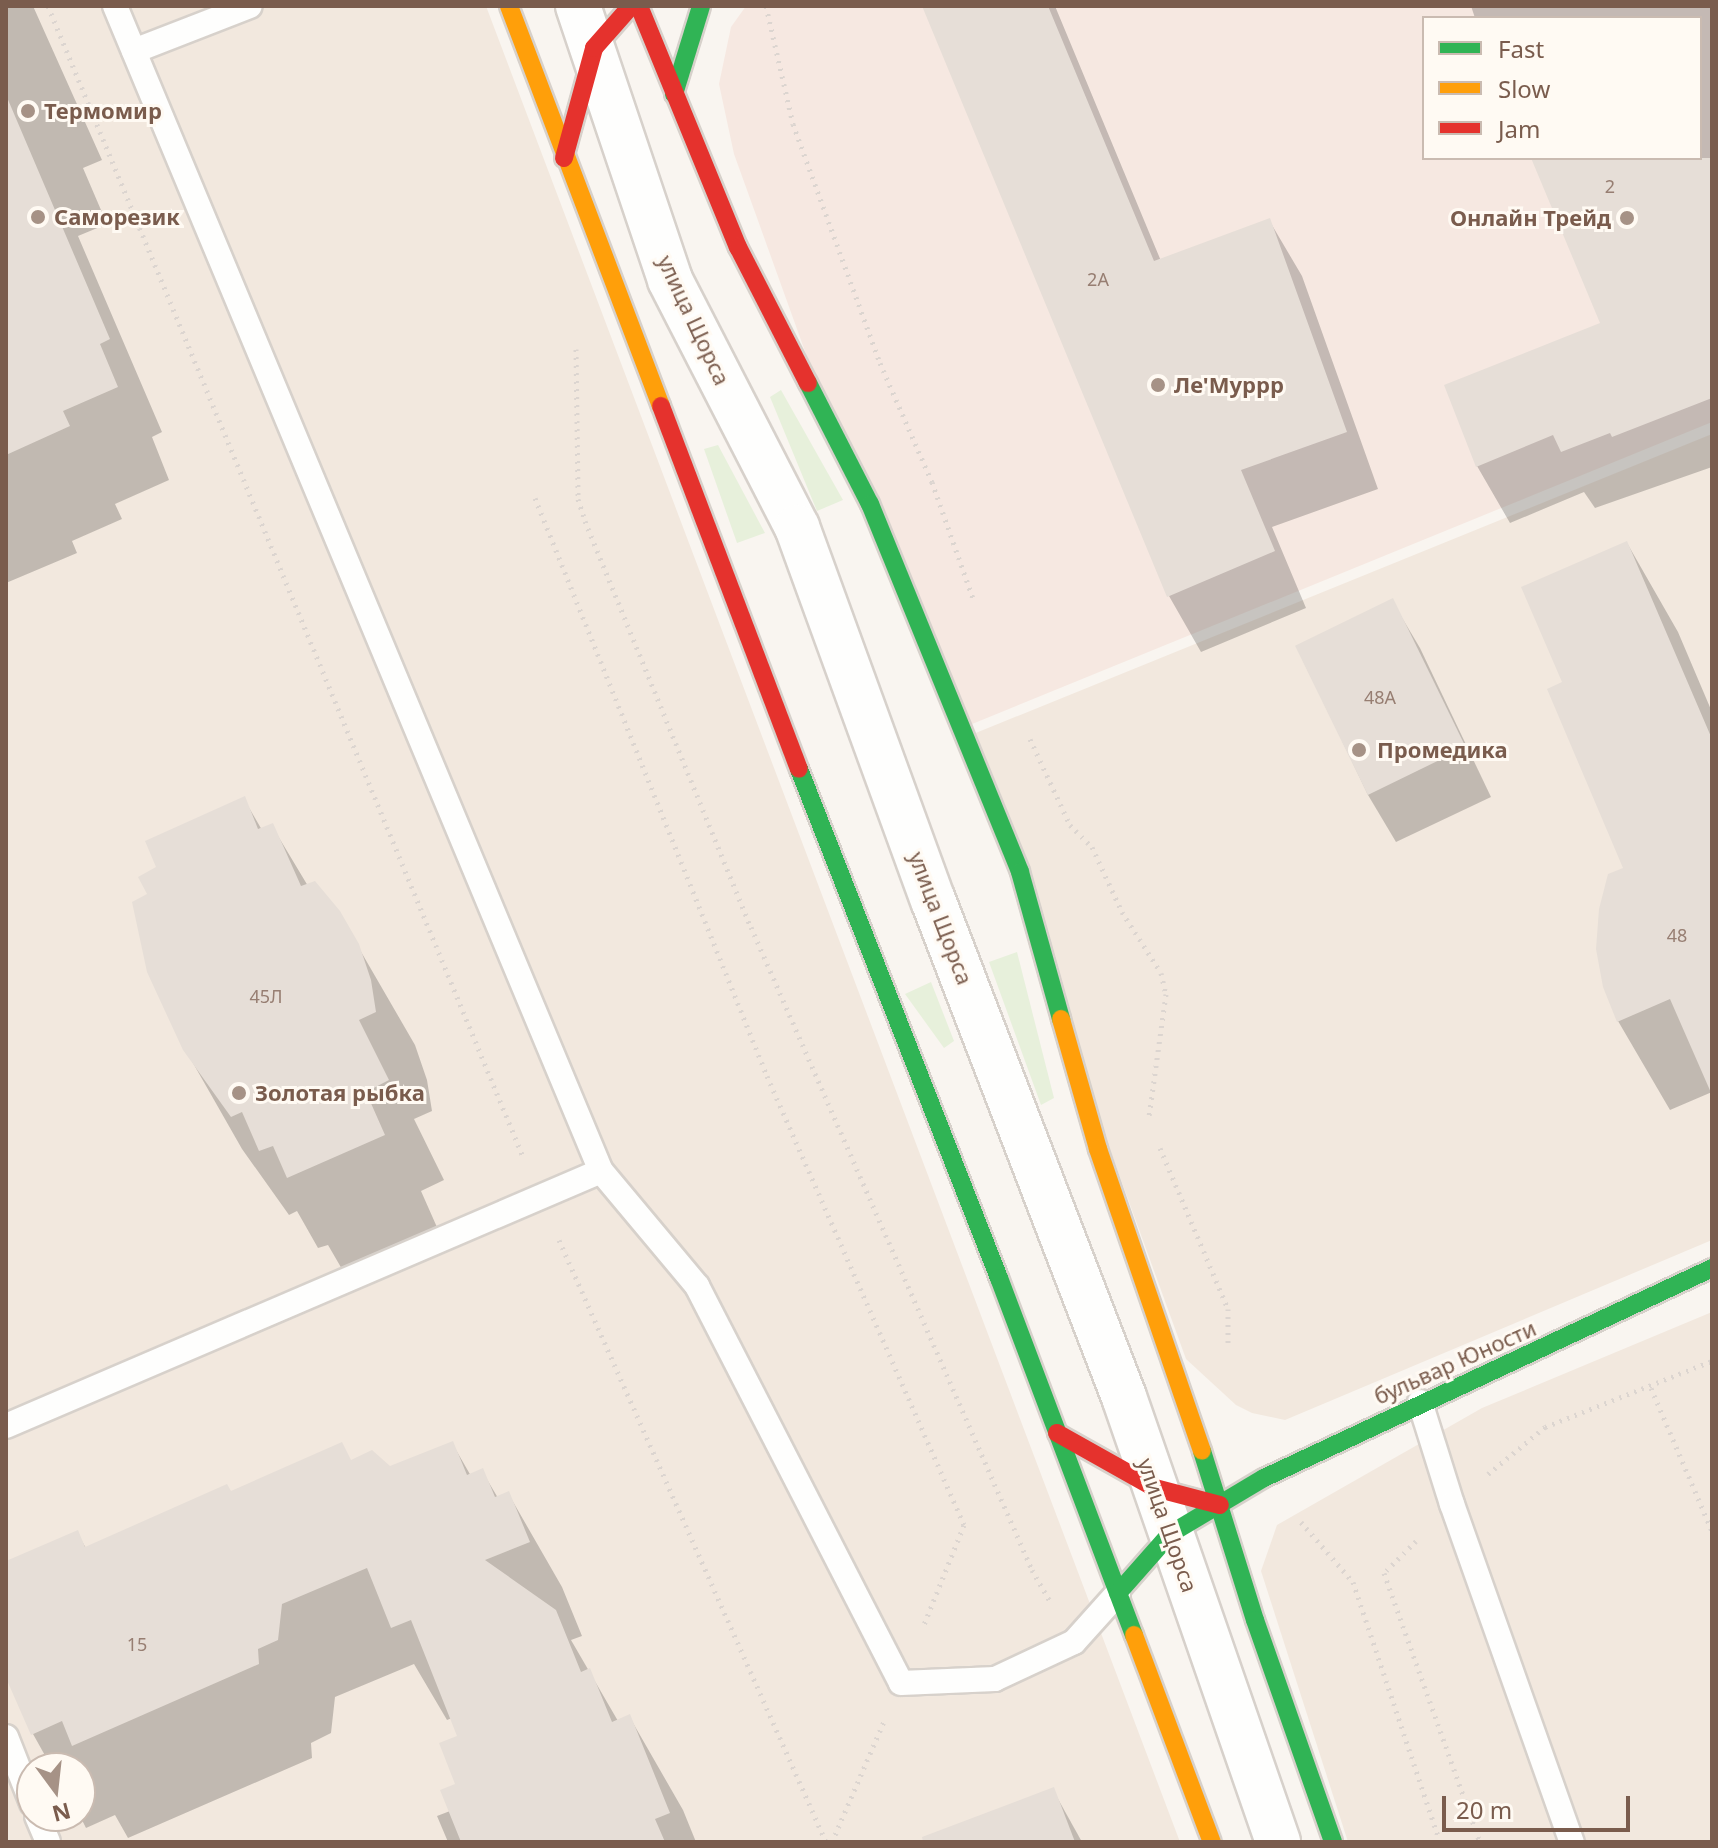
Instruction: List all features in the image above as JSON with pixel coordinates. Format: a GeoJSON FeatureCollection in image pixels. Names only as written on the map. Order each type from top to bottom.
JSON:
{"type":"FeatureCollection","features":[{"type":"Feature","properties":{"kind":"main road"},"geometry":{"type":"LineString","coordinates":[[509,6],[564,158],[1212,1842]]}},
{"type":"Feature","properties":{"kind":"main road"},"geometry":{"type":"LineString","coordinates":[[564,158],[594,48],[631,6]]}},
{"type":"Feature","properties":{"kind":"main road"},"geometry":{"type":"LineString","coordinates":[[639,6],[738,247],[870,504],[1020,872],[1098,1149],[1220,1505],[1255,1620],[1333,1842]]}},
{"type":"Feature","properties":{"kind":"main road"},"geometry":{"type":"LineString","coordinates":[[674,94],[701,6]]}},
{"type":"Feature","properties":{"kind":"main road","name":"бульвар Юности"},"geometry":{"type":"LineString","coordinates":[[1118,1593],[1170,1534],[1264,1478],[1420,1402],[1549,1347],[1712,1268]]}},
{"type":"Feature","properties":{"kind":"main road"},"geometry":{"type":"LineString","coordinates":[[1057,1433],[1155,1488],[1220,1505]]}},
{"type":"Feature","properties":{"kind":"street","name":"улица Щорса"},"geometry":{"type":"LineString","coordinates":[[578,6],[670,280],[797,527],[933,900],[1124,1397],[1278,1842]]}},
{"type":"Feature","properties":{"kind":"lane"},"geometry":{"type":"LineString","coordinates":[[115,6],[601,1171],[697,1286],[901,1683],[995,1679],[1074,1642],[1118,1593]]}},
{"type":"Feature","properties":{"kind":"lane"},"geometry":{"type":"LineString","coordinates":[[134,51],[250,6]]}},
{"type":"Feature","properties":{"kind":"lane"},"geometry":{"type":"LineString","coordinates":[[6,1426],[601,1171]]}},
{"type":"Feature","properties":{"kind":"lane"},"geometry":{"type":"LineString","coordinates":[[1420,1402],[1452,1504],[1572,1842]]}},
{"type":"Feature","properties":{"kind":"lane"},"geometry":{"type":"LineString","coordinates":[[6,1737],[16,1762]]}},
{"type":"Feature","properties":{"kind":"path"},"geometry":{"type":"LineString","coordinates":[[48,6],[540,1198],[829,1842]]}},
{"type":"Feature","properties":{"kind":"path"},"geometry":{"type":"LineString","coordinates":[[572,335],[577,350],[578,499],[585,521],[751,927],[1032,1570],[1074,1642]]}},
{"type":"Feature","properties":{"kind":"path"},"geometry":{"type":"LineString","coordinates":[[535,498],[767,1076],[964,1525],[901,1683],[829,1842]]}},
{"type":"Feature","properties":{"kind":"path"},"geometry":{"type":"LineString","coordinates":[[1480,1842],[1384,1573],[1452,1504],[1545,1427],[1651,1388],[1712,1361]]}},
{"type":"Feature","properties":{"kind":"path"},"geometry":{"type":"LineString","coordinates":[[1651,1388],[1712,1531]]}},
{"type":"Feature","properties":{"kind":"shaded area"},"geometry":{"type":"Polygon","coordinates":[[[6,6],[486,6],[1180,1842],[6,1842],[6,6]]]}},
{"type":"Feature","properties":{"kind":"shaded area"},"geometry":{"type":"Polygon","coordinates":[[[746,6],[1712,6],[1712,422],[955,731],[820,393],[734,154],[719,84],[731,27],[746,6]]]}},
{"type":"Feature","properties":{"kind":"shaded area"},"geometry":{"type":"Polygon","coordinates":[[[1712,434],[1712,1240],[1285,1420],[1252,1413],[1236,1405],[1186,1359],[961,739],[1712,434]]]}},
{"type":"Feature","properties":{"kind":"shaded area"},"geometry":{"type":"Polygon","coordinates":[[[1712,1312],[1712,1842],[1348,1842],[1261,1571],[1277,1525],[1482,1408],[1712,1312]]]}},
{"type":"Feature","properties":{"kind":"green space"},"geometry":{"type":"Polygon","coordinates":[[[781,390],[843,500],[817,511],[770,397],[781,390]]]}},
{"type":"Feature","properties":{"kind":"green space"},"geometry":{"type":"Polygon","coordinates":[[[718,445],[765,533],[737,543],[704,449],[718,445]]]}},
{"type":"Feature","properties":{"kind":"green space"},"geometry":{"type":"Polygon","coordinates":[[[1017,952],[1054,1098],[1041,1105],[989,962],[1017,952]]]}},
{"type":"Feature","properties":{"kind":"green space"},"geometry":{"type":"Polygon","coordinates":[[[931,982],[954,1041],[944,1048],[905,994],[931,982]]]}},
{"type":"Feature","properties":{"kind":"building"},"geometry":{"type":"Polygon","coordinates":[[[922,6],[1048,6],[1154,261],[1270,218],[1347,432],[1241,470],[1275,551],[1167,597],[922,6]]]}},
{"type":"Feature","properties":{"kind":"building"},"geometry":{"type":"Polygon","coordinates":[[[6,95],[110,339],[100,344],[118,387],[63,411],[70,426],[6,455],[6,95]]]}},
{"type":"Feature","properties":{"kind":"building"},"geometry":{"type":"Polygon","coordinates":[[[1712,158],[1712,398],[1612,437],[1610,433],[1561,452],[1553,435],[1476,467],[1444,385],[1600,323],[1532,160],[1712,158]]]}},
{"type":"Feature","properties":{"kind":"building"},"geometry":{"type":"Polygon","coordinates":[[[1627,541],[1712,739],[1712,1095],[1670,999],[1617,1022],[1603,987],[1596,949],[1599,909],[1608,874],[1623,868],[1547,689],[1562,682],[1521,587],[1627,541]]]}},
{"type":"Feature","properties":{"kind":"building"},"geometry":{"type":"Polygon","coordinates":[[[1393,598],[1466,747],[1368,795],[1295,646],[1393,598]]]}},
{"type":"Feature","properties":{"kind":"building"},"geometry":{"type":"Polygon","coordinates":[[[245,796],[258,829],[273,823],[301,886],[315,881],[340,911],[359,944],[371,980],[376,1012],[359,1020],[389,1080],[366,1092],[385,1135],[287,1178],[273,1146],[259,1151],[242,1112],[231,1117],[183,1050],[147,972],[132,902],[147,894],[138,877],[156,867],[145,841],[245,796]]]}},
{"type":"Feature","properties":{"kind":"building"},"geometry":{"type":"Polygon","coordinates":[[[453,1441],[467,1475],[483,1468],[495,1497],[509,1491],[530,1542],[485,1560],[556,1610],[581,1672],[590,1668],[612,1722],[630,1714],[670,1813],[655,1819],[665,1842],[461,1842],[440,1790],[455,1784],[439,1743],[457,1736],[411,1620],[391,1628],[367,1568],[282,1604],[278,1640],[258,1649],[259,1664],[72,1746],[62,1721],[31,1735],[6,1678],[6,1561],[78,1530],[85,1547],[227,1484],[231,1491],[342,1442],[351,1460],[372,1450],[390,1466],[453,1441]]]}},
{"type":"Feature","properties":{"kind":"building"},"geometry":{"type":"Polygon","coordinates":[[[1054,1787],[1075,1842],[923,1842],[922,1837],[1054,1787]]]}},
{"type":"Feature","properties":{"kind":"traffic: fast"},"geometry":{"type":"LineString","coordinates":[[674,94],[701,6]]}},
{"type":"Feature","properties":{"kind":"traffic: fast"},"geometry":{"type":"LineString","coordinates":[[808,383],[870,504],[1020,872],[1061,1019]]}},
{"type":"Feature","properties":{"kind":"traffic: fast"},"geometry":{"type":"LineString","coordinates":[[799,769],[999,1278],[1134,1635]]}},
{"type":"Feature","properties":{"kind":"traffic: fast"},"geometry":{"type":"LineString","coordinates":[[1118,1593],[1170,1534],[1264,1478],[1712,1268]]}},
{"type":"Feature","properties":{"kind":"traffic: fast"},"geometry":{"type":"LineString","coordinates":[[1202,1451],[1255,1620],[1333,1842]]}},
{"type":"Feature","properties":{"kind":"traffic: slow"},"geometry":{"type":"LineString","coordinates":[[509,6],[661,406]]}},
{"type":"Feature","properties":{"kind":"traffic: slow"},"geometry":{"type":"LineString","coordinates":[[1061,1019],[1098,1149],[1202,1451]]}},
{"type":"Feature","properties":{"kind":"traffic: slow"},"geometry":{"type":"LineString","coordinates":[[1134,1635],[1212,1842]]}},
{"type":"Feature","properties":{"kind":"traffic: jam"},"geometry":{"type":"LineString","coordinates":[[564,158],[594,48],[631,6]]}},
{"type":"Feature","properties":{"kind":"traffic: jam"},"geometry":{"type":"LineString","coordinates":[[639,6],[738,247],[808,383]]}},
{"type":"Feature","properties":{"kind":"traffic: jam"},"geometry":{"type":"LineString","coordinates":[[661,406],[799,769]]}},
{"type":"Feature","properties":{"kind":"traffic: jam"},"geometry":{"type":"LineString","coordinates":[[1057,1433],[1155,1488],[1220,1505]]}},
{"type":"Feature","properties":{"kind":"place","name":"Термомир"},"geometry":{"type":"Point","coordinates":[28,111]}},
{"type":"Feature","properties":{"kind":"place","name":"Саморезик"},"geometry":{"type":"Point","coordinates":[38,217]}},
{"type":"Feature","properties":{"kind":"place","name":"Онлайн Трейд"},"geometry":{"type":"Point","coordinates":[1627,218]}},
{"type":"Feature","properties":{"kind":"place","name":"Ле'Муррр"},"geometry":{"type":"Point","coordinates":[1158,385]}},
{"type":"Feature","properties":{"kind":"place","name":"Промедика"},"geometry":{"type":"Point","coordinates":[1359,750]}},
{"type":"Feature","properties":{"kind":"place","name":"Золотая рыбка"},"geometry":{"type":"Point","coordinates":[239,1093]}}]}
